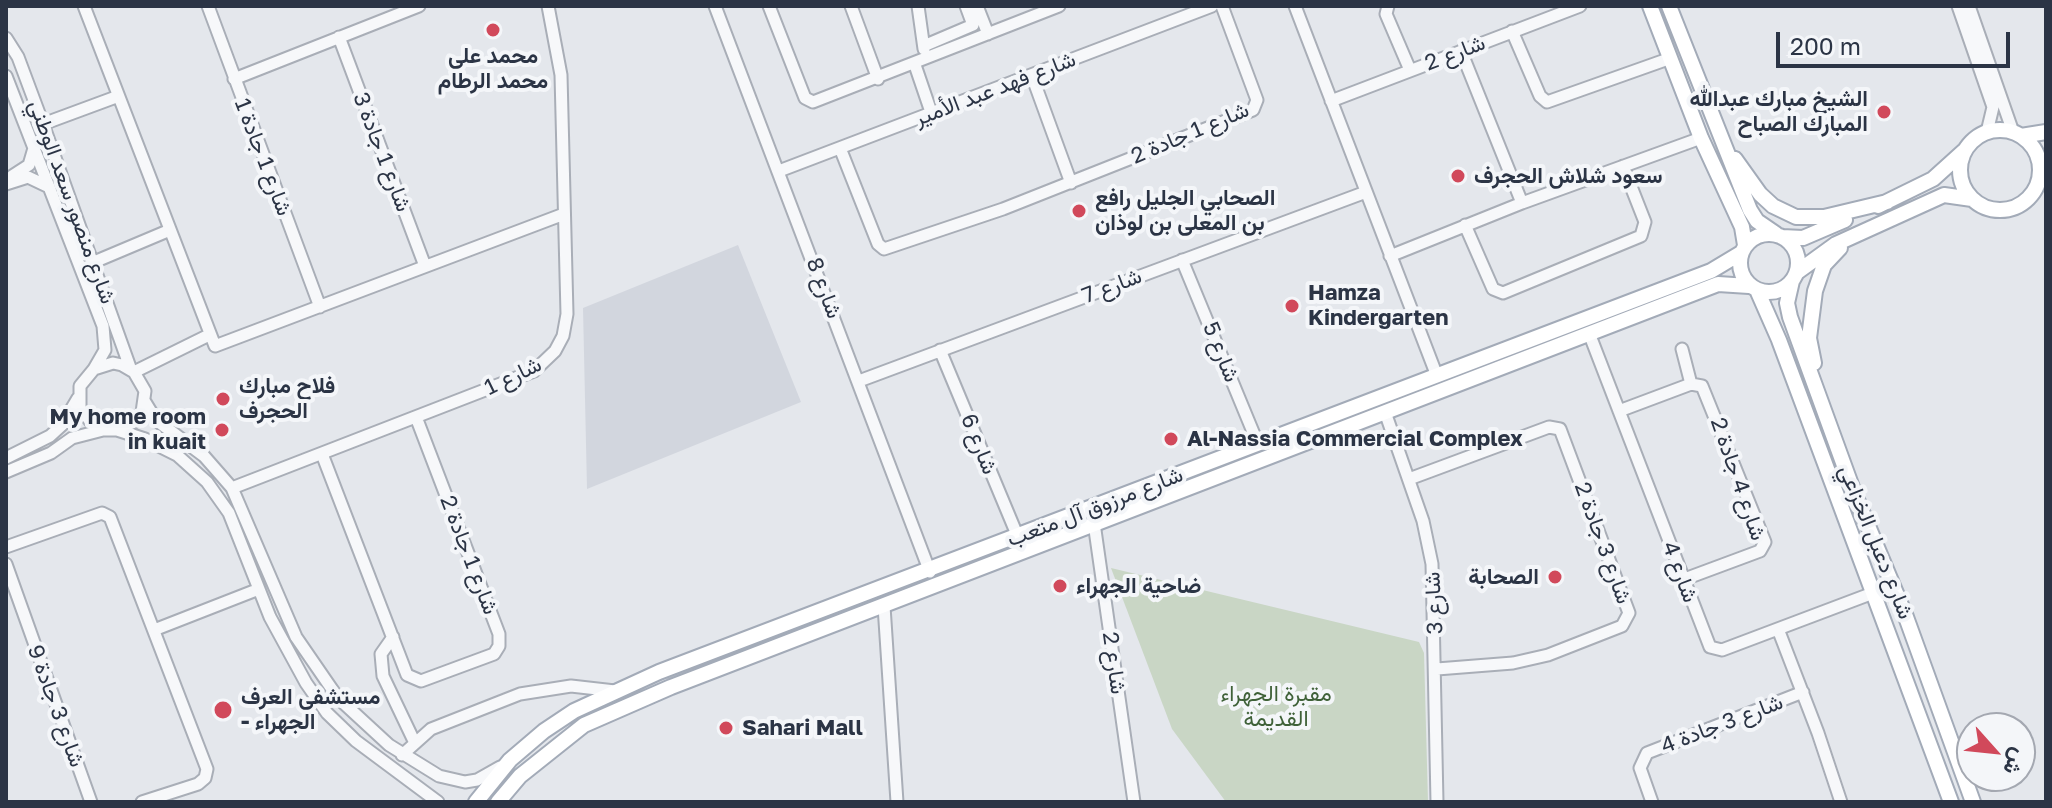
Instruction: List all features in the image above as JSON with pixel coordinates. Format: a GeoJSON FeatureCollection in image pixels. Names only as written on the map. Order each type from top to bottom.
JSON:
{"type":"FeatureCollection","features":[{"type":"Feature","properties":{"kind":"main road"},"geometry":{"type":"LineString","coordinates":[[1650,6],[1701,138],[1742,227],[1741,274],[1753,288],[1772,293],[1822,252],[1944,195],[1972,199],[1990,209],[2012,209],[2025,202],[2035,190],[2046,161]]}},
{"type":"Feature","properties":{"kind":"main road"},"geometry":{"type":"LineString","coordinates":[[1669,6],[1717,134],[1750,210],[1757,221],[1794,248],[1794,277]]}},
{"type":"Feature","properties":{"kind":"main road"},"geometry":{"type":"LineString","coordinates":[[1743,249],[1756,236],[1803,238],[1887,202],[1933,179],[1987,132],[2046,132]]}},
{"type":"Feature","properties":{"kind":"main road"},"geometry":{"type":"LineString","coordinates":[[1717,134],[1760,194],[1773,206],[1796,217],[1824,217],[1887,202]]}},
{"type":"Feature","properties":{"kind":"main road"},"geometry":{"type":"LineString","coordinates":[[2017,134],[2034,148],[2040,176]]}},
{"type":"Feature","properties":{"kind":"main road"},"geometry":{"type":"LineString","coordinates":[[1967,147],[1960,174],[1972,199]]}},
{"type":"Feature","properties":{"kind":"main road"},"geometry":{"type":"LineString","coordinates":[[1819,391],[1809,338],[1815,291],[1832,255],[1859,235]]}},
{"type":"Feature","properties":{"kind":"main road","name":"شارع مرزوق آل متعب"},"geometry":{"type":"LineString","coordinates":[[1484,366],[1711,271],[1743,249]]}},
{"type":"Feature","properties":{"kind":"main road","name":"شارع دعبل الخزاعي"},"geometry":{"type":"LineString","coordinates":[[1794,277],[1788,311],[1973,802]]}},
{"type":"Feature","properties":{"kind":"main road","name":"شارع مرزوق آل متعب"},"geometry":{"type":"LineString","coordinates":[[476,802],[510,760],[574,711],[615,691],[1018,537],[1385,412],[1461,374],[1589,333],[1718,284],[1753,288]]}},
{"type":"Feature","properties":{"kind":"main road","name":"شارع دعبل الخزاعي"},"geometry":{"type":"LineString","coordinates":[[1753,288],[1807,417],[1955,801]]}},
{"type":"Feature","properties":{"kind":"main road","name":"شارع مرزوق آل متعب"},"geometry":{"type":"LineString","coordinates":[[1186,480],[1258,444],[1437,376],[1461,374]]}},
{"type":"Feature","properties":{"kind":"main road"},"geometry":{"type":"LineString","coordinates":[[1807,417],[1817,422],[1827,413]]}},
{"type":"Feature","properties":{"kind":"main road"},"geometry":{"type":"LineString","coordinates":[[1816,440],[1821,431],[1833,434]]}},
{"type":"Feature","properties":{"kind":"main road","name":"شارع مرزوق آل متعب"},"geometry":{"type":"LineString","coordinates":[[498,802],[520,776],[584,725],[671,687],[1094,523],[1163,488]]}},
{"type":"Feature","properties":{"kind":"main road"},"geometry":{"type":"LineString","coordinates":[[1918,708],[1938,746],[1952,743]]}},
{"type":"Feature","properties":{"kind":"street"},"geometry":{"type":"LineString","coordinates":[[84,6],[116,97],[216,346],[564,214]]}},
{"type":"Feature","properties":{"kind":"street","name":"شارع 1 جادة 1"},"geometry":{"type":"LineString","coordinates":[[208,6],[320,307]]}},
{"type":"Feature","properties":{"kind":"street","name":"شارع 1"},"geometry":{"type":"LineString","coordinates":[[232,488],[534,371],[555,351],[567,314],[561,75],[548,6]]}},
{"type":"Feature","properties":{"kind":"street","name":"شارع 8"},"geometry":{"type":"LineString","coordinates":[[715,6],[930,572]]}},
{"type":"Feature","properties":{"kind":"street"},"geometry":{"type":"LineString","coordinates":[[769,6],[807,100],[817,101],[1059,6]]}},
{"type":"Feature","properties":{"kind":"street"},"geometry":{"type":"LineString","coordinates":[[851,6],[878,79]]}},
{"type":"Feature","properties":{"kind":"street"},"geometry":{"type":"LineString","coordinates":[[918,6],[926,45],[918,63],[931,112]]}},
{"type":"Feature","properties":{"kind":"street"},"geometry":{"type":"LineString","coordinates":[[926,45],[973,25],[966,6]]}},
{"type":"Feature","properties":{"kind":"street"},"geometry":{"type":"LineString","coordinates":[[977,6],[988,34]]}},
{"type":"Feature","properties":{"kind":"street","name":"شارع فهد عبد الأمير"},"geometry":{"type":"LineString","coordinates":[[779,171],[1212,6]]}},
{"type":"Feature","properties":{"kind":"street","name":"شارع 1 جادة 2"},"geometry":{"type":"LineString","coordinates":[[840,148],[878,244],[884,249],[1071,183],[1255,108],[1257,100],[1222,6]]}},
{"type":"Feature","properties":{"kind":"street"},"geometry":{"type":"LineString","coordinates":[[1295,6],[1437,376]]}},
{"type":"Feature","properties":{"kind":"street"},"geometry":{"type":"LineString","coordinates":[[1388,6],[1386,14],[1410,70]]}},
{"type":"Feature","properties":{"kind":"street","name":"شارع 2"},"geometry":{"type":"LineString","coordinates":[[1331,101],[1558,10],[1580,6]]}},
{"type":"Feature","properties":{"kind":"street"},"geometry":{"type":"LineString","coordinates":[[1958,6],[1993,107],[1987,132]]}},
{"type":"Feature","properties":{"kind":"street"},"geometry":{"type":"LineString","coordinates":[[1969,6],[2017,134]]}},
{"type":"Feature","properties":{"kind":"street"},"geometry":{"type":"LineString","coordinates":[[234,79],[412,8]]}},
{"type":"Feature","properties":{"kind":"street"},"geometry":{"type":"LineString","coordinates":[[1512,31],[1540,96],[1547,102],[1671,58]]}},
{"type":"Feature","properties":{"kind":"street","name":"شارع 1 جادة 3"},"geometry":{"type":"LineString","coordinates":[[339,37],[425,266]]}},
{"type":"Feature","properties":{"kind":"street","name":"شارع منصور سعد الوطني"},"geometry":{"type":"LineString","coordinates":[[6,38],[18,57],[133,371]]}},
{"type":"Feature","properties":{"kind":"street"},"geometry":{"type":"LineString","coordinates":[[1461,51],[1522,203]]}},
{"type":"Feature","properties":{"kind":"street","name":"شارع منصور سعد الوطني"},"geometry":{"type":"LineString","coordinates":[[6,76],[105,335],[105,350],[94,369]]}},
{"type":"Feature","properties":{"kind":"street"},"geometry":{"type":"LineString","coordinates":[[1032,76],[1071,183]]}},
{"type":"Feature","properties":{"kind":"street"},"geometry":{"type":"LineString","coordinates":[[43,124],[116,97]]}},
{"type":"Feature","properties":{"kind":"street"},"geometry":{"type":"LineString","coordinates":[[1390,256],[1522,203],[1701,138]]}},
{"type":"Feature","properties":{"kind":"street"},"geometry":{"type":"LineString","coordinates":[[6,182],[27,168],[34,147]]}},
{"type":"Feature","properties":{"kind":"street"},"geometry":{"type":"LineString","coordinates":[[1465,225],[1493,289],[1503,293],[1641,236],[1645,222],[1623,166]]}},
{"type":"Feature","properties":{"kind":"street"},"geometry":{"type":"LineString","coordinates":[[6,182],[33,177],[50,188]]}},
{"type":"Feature","properties":{"kind":"street","name":"شارع 7"},"geometry":{"type":"LineString","coordinates":[[859,381],[1366,192]]}},
{"type":"Feature","properties":{"kind":"street"},"geometry":{"type":"LineString","coordinates":[[94,262],[170,230]]}},
{"type":"Feature","properties":{"kind":"street","name":"شارع 5"},"geometry":{"type":"LineString","coordinates":[[1182,260],[1258,444]]}},
{"type":"Feature","properties":{"kind":"street","name":"شارع 4"},"geometry":{"type":"LineString","coordinates":[[1589,333],[1710,647],[1714,650],[1778,629],[1873,593]]}},
{"type":"Feature","properties":{"kind":"street"},"geometry":{"type":"LineString","coordinates":[[133,371],[209,335]]}},
{"type":"Feature","properties":{"kind":"street","name":"شارع 4 جادة 2"},"geometry":{"type":"LineString","coordinates":[[1682,349],[1691,384],[1698,384],[1706,390],[1765,545],[1760,551],[1682,580]]}},
{"type":"Feature","properties":{"kind":"street","name":"شارع 6"},"geometry":{"type":"LineString","coordinates":[[940,350],[1018,537]]}},
{"type":"Feature","properties":{"kind":"street"},"geometry":{"type":"LineString","coordinates":[[6,458],[50,436],[62,425],[78,397],[85,376],[94,369],[113,363],[133,371],[141,381],[145,402],[156,420],[204,456],[232,488],[279,602],[316,671],[355,716],[402,755],[439,776],[465,782],[487,776],[510,760]]}},
{"type":"Feature","properties":{"kind":"street"},"geometry":{"type":"LineString","coordinates":[[1619,411],[1691,384]]}},
{"type":"Feature","properties":{"kind":"street"},"geometry":{"type":"LineString","coordinates":[[78,397],[85,418],[103,430]]}},
{"type":"Feature","properties":{"kind":"street"},"geometry":{"type":"LineString","coordinates":[[117,430],[136,421],[145,402]]}},
{"type":"Feature","properties":{"kind":"street","name":"شارع 3"},"geometry":{"type":"LineString","coordinates":[[1385,412],[1409,479],[1432,564],[1437,669],[1437,802]]}},
{"type":"Feature","properties":{"kind":"street","name":"شارع 1 جادة 2"},"geometry":{"type":"LineString","coordinates":[[322,454],[405,672],[421,681],[494,654],[500,642],[416,417]]}},
{"type":"Feature","properties":{"kind":"street","name":"شارع 3 جادة 2"},"geometry":{"type":"LineString","coordinates":[[1409,479],[1549,427],[1557,427],[1629,613],[1622,626],[1548,655],[1513,663],[1437,669]]}},
{"type":"Feature","properties":{"kind":"street"},"geometry":{"type":"LineString","coordinates":[[6,472],[51,453],[72,438],[103,430],[117,430],[145,439],[177,455],[207,482],[229,513],[286,652],[327,713],[356,741],[438,802]]}},
{"type":"Feature","properties":{"kind":"street"},"geometry":{"type":"LineString","coordinates":[[6,547],[107,513],[207,769],[205,778],[198,784],[142,802]]}},
{"type":"Feature","properties":{"kind":"street","name":"شارع 2"},"geometry":{"type":"LineString","coordinates":[[1094,523],[1134,802]]}},
{"type":"Feature","properties":{"kind":"street","name":"شارع 3 جادة 9"},"geometry":{"type":"LineString","coordinates":[[6,564],[12,602],[91,802]]}},
{"type":"Feature","properties":{"kind":"street"},"geometry":{"type":"LineString","coordinates":[[154,630],[259,589]]}},
{"type":"Feature","properties":{"kind":"street"},"geometry":{"type":"LineString","coordinates":[[884,606],[897,802]]}},
{"type":"Feature","properties":{"kind":"street","name":"شارع 3 جادة 4"},"geometry":{"type":"LineString","coordinates":[[1778,629],[1803,692],[1837,801]]}},
{"type":"Feature","properties":{"kind":"street"},"geometry":{"type":"LineString","coordinates":[[393,637],[381,654],[383,676],[414,741]]}},
{"type":"Feature","properties":{"kind":"street"},"geometry":{"type":"LineString","coordinates":[[402,755],[414,741],[431,729],[520,694],[571,686],[615,691]]}},
{"type":"Feature","properties":{"kind":"street","name":"شارع 3 جادة 4"},"geometry":{"type":"LineString","coordinates":[[1652,802],[1640,768],[1647,753],[1803,692]]}},
{"type":"Feature","properties":{"kind":"street"},"geometry":{"type":"LineString","coordinates":[[411,780],[419,777],[420,766]]}},
{"type":"Feature","properties":{"kind":"shaded area"},"geometry":{"type":"Polygon","coordinates":[[[738,245],[801,402],[587,489],[583,308],[738,245]]]}},
{"type":"Feature","properties":{"kind":"green space","name":"مقبرة الجهراء القديمة"},"geometry":{"type":"Polygon","coordinates":[[[1111,568],[1419,642],[1424,653],[1428,802],[1226,802],[1172,729],[1111,568]]]}},
{"type":"Feature","properties":{"kind":"place","name":"محمد علي محمد الرطام"},"geometry":{"type":"Point","coordinates":[493,30]}},
{"type":"Feature","properties":{"kind":"place","name":"الشيخ مبارك عبدالله المبارك الصباح"},"geometry":{"type":"Point","coordinates":[1884,112]}},
{"type":"Feature","properties":{"kind":"place","name":"سعود شلاش الحجرف"},"geometry":{"type":"Point","coordinates":[1458,176]}},
{"type":"Feature","properties":{"kind":"place","name":"الصحابي الجليل رافع بن المعلى بن لوذان"},"geometry":{"type":"Point","coordinates":[1079,211]}},
{"type":"Feature","properties":{"kind":"place","name":"Hamza Kindergarten"},"geometry":{"type":"Point","coordinates":[1292,306]}},
{"type":"Feature","properties":{"kind":"place","name":"فلاح مبارك الحجرف"},"geometry":{"type":"Point","coordinates":[223,399]}},
{"type":"Feature","properties":{"kind":"place","name":"My home room in kuait"},"geometry":{"type":"Point","coordinates":[222,430]}},
{"type":"Feature","properties":{"kind":"place","name":"Al-Nassia Commercial Complex"},"geometry":{"type":"Point","coordinates":[1171,439]}},
{"type":"Feature","properties":{"kind":"place","name":"الصحابة"},"geometry":{"type":"Point","coordinates":[1555,577]}},
{"type":"Feature","properties":{"kind":"place","name":"ضاحية الجهراء"},"geometry":{"type":"Point","coordinates":[1060,586]}},
{"type":"Feature","properties":{"kind":"place","name":"مستشفى العرف - الجهراء"},"geometry":{"type":"Point","coordinates":[223,710]}},
{"type":"Feature","properties":{"kind":"place","name":"Sahari Mall"},"geometry":{"type":"Point","coordinates":[726,728]}}]}
